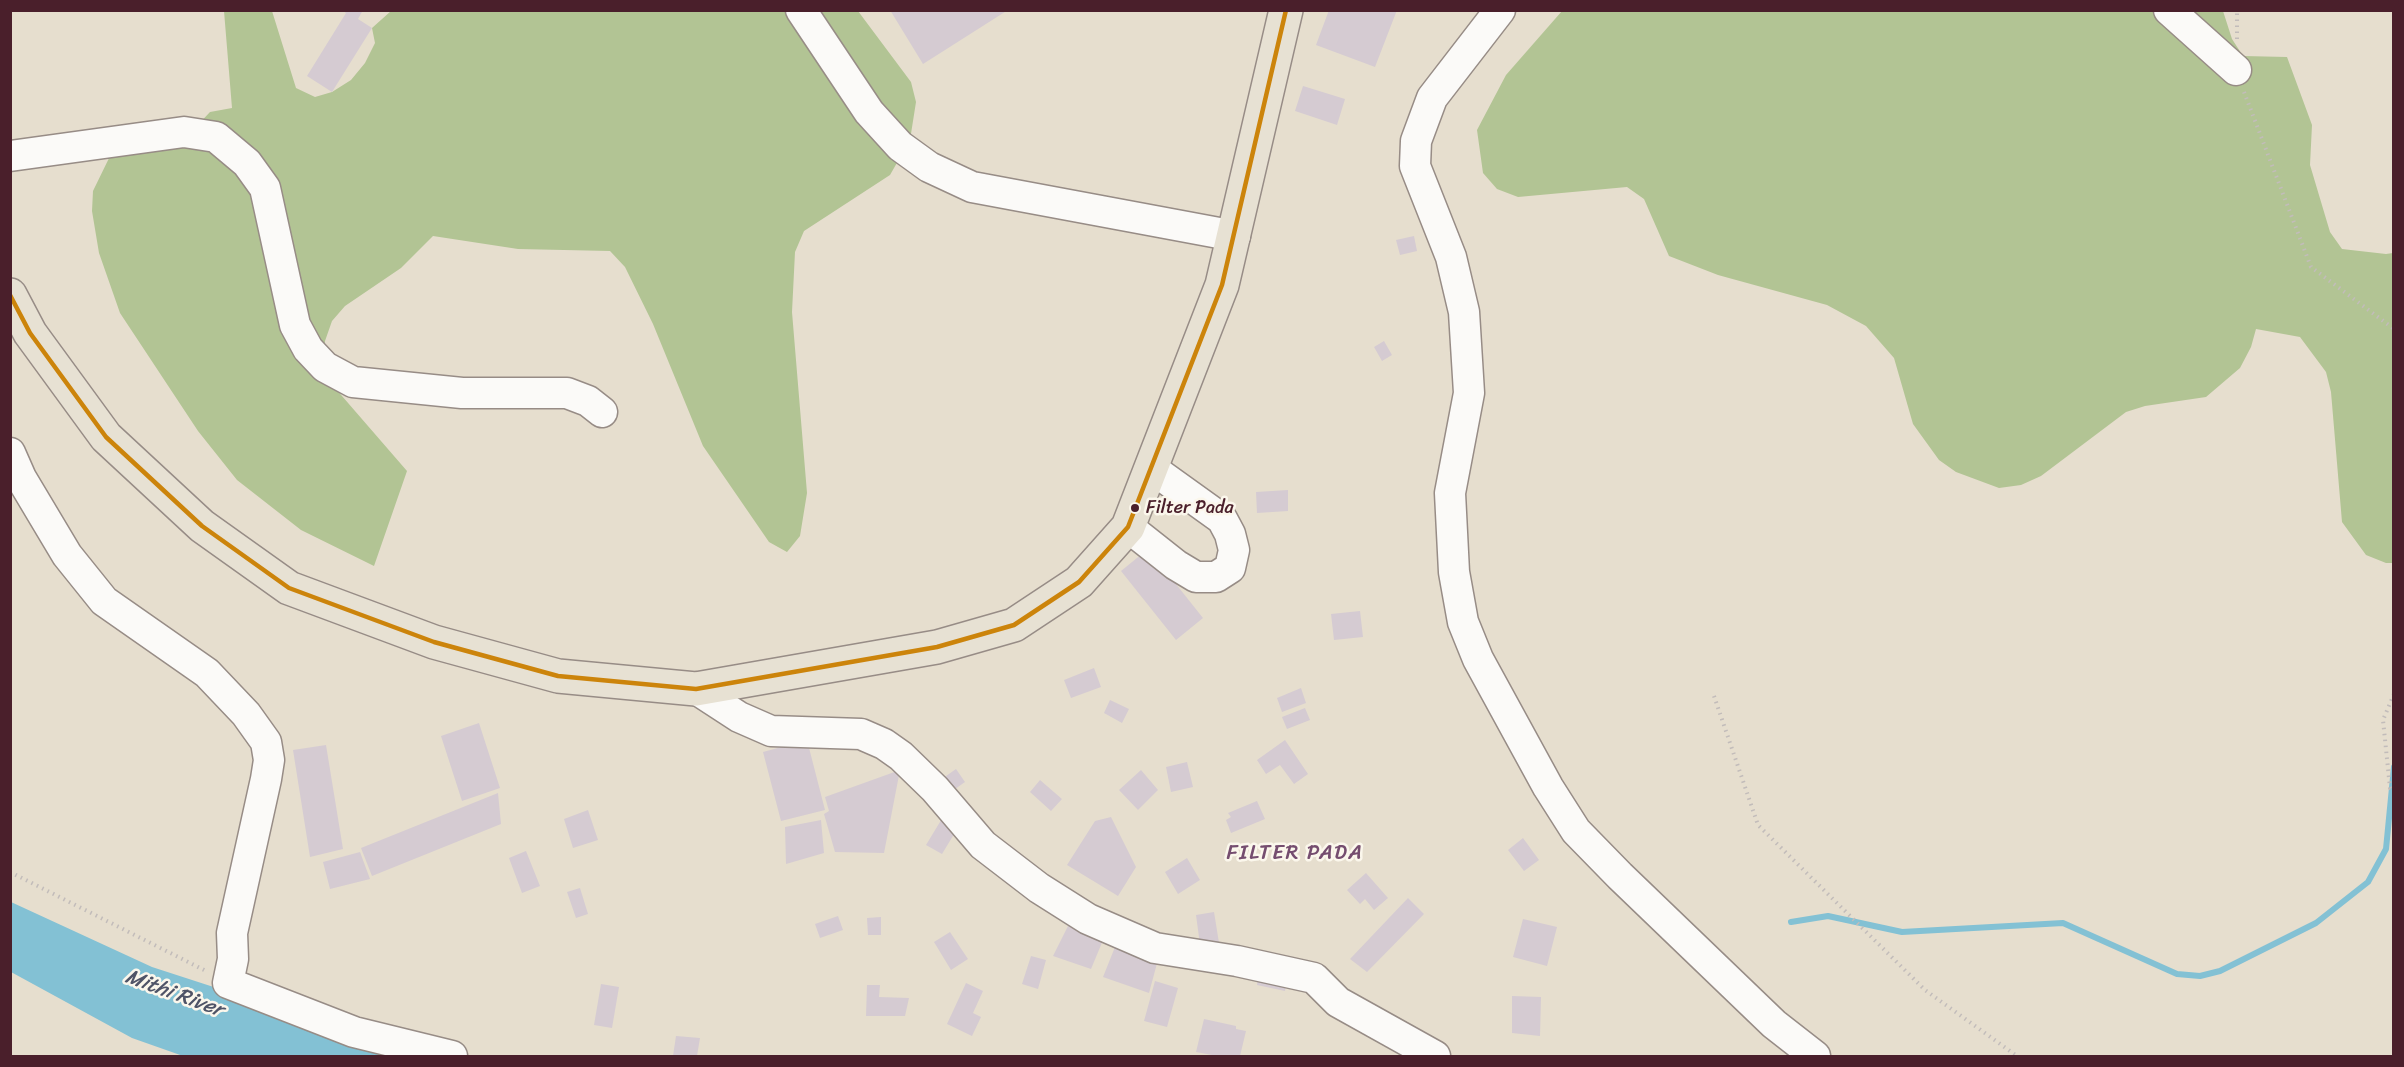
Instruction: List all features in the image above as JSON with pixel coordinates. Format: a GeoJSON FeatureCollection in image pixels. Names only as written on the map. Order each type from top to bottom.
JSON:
{"type":"FeatureCollection","features":[{"type":"Feature","properties":{"kind":"main road"},"geometry":{"type":"LineString","coordinates":[[10,295],[30,333],[106,437],[202,526],[290,588],[434,642],[558,676],[696,689],[937,647],[1014,625],[1079,582],[1128,527],[1222,285],[1286,10]]}},
{"type":"Feature","properties":{"kind":"street"},"geometry":{"type":"LineString","coordinates":[[801,10],[869,112],[900,146],[929,167],[972,187],[1235,236]]}},
{"type":"Feature","properties":{"kind":"street"},"geometry":{"type":"LineString","coordinates":[[1500,10],[1432,98],[1416,141],[1415,166],[1451,257],[1464,312],[1469,393],[1450,493],[1454,572],[1463,622],[1478,659],[1548,787],[1576,831],[1774,1024],[1815,1056]]}},
{"type":"Feature","properties":{"kind":"street"},"geometry":{"type":"LineString","coordinates":[[2169,10],[2236,70]]}},
{"type":"Feature","properties":{"kind":"street"},"geometry":{"type":"LineString","coordinates":[[10,156],[184,132],[216,137],[247,163],[265,188],[295,325],[308,349],[325,368],[353,382],[462,393],[567,393],[588,401],[602,412]]}},
{"type":"Feature","properties":{"kind":"street"},"geometry":{"type":"LineString","coordinates":[[10,453],[21,478],[67,555],[104,601],[207,673],[246,714],[266,742],[269,760],[232,933],[233,959],[228,983],[354,1032],[452,1056]]}},
{"type":"Feature","properties":{"kind":"street"},"geometry":{"type":"LineString","coordinates":[[1128,527],[1176,565],[1196,577],[1215,578],[1230,568],[1234,550],[1230,534],[1222,519],[1151,468]]}},
{"type":"Feature","properties":{"kind":"street"},"geometry":{"type":"LineString","coordinates":[[696,689],[740,717],[771,731],[861,734],[884,744],[902,756],[935,789],[983,845],[1039,888],[1088,919],[1155,948],[1237,961],[1314,978],[1338,1002],[1435,1056]]}},
{"type":"Feature","properties":{"kind":"path"},"geometry":{"type":"LineString","coordinates":[[2237,10],[2236,70],[2311,267],[2394,329]]}},
{"type":"Feature","properties":{"kind":"path"},"geometry":{"type":"LineString","coordinates":[[2394,694],[2383,720],[2390,788],[2394,790]]}},
{"type":"Feature","properties":{"kind":"path"},"geometry":{"type":"LineString","coordinates":[[1714,696],[1758,825],[1925,990],[2017,1056]]}},
{"type":"Feature","properties":{"kind":"path"},"geometry":{"type":"LineString","coordinates":[[10,872],[228,983]]}},
{"type":"Feature","properties":{"kind":"green space"},"geometry":{"type":"Polygon","coordinates":[[[224,11],[272,11],[296,88],[315,97],[332,92],[351,80],[365,63],[375,43],[372,28],[391,11],[858,11],[911,82],[916,102],[910,140],[890,175],[804,231],[795,252],[792,312],[807,493],[800,536],[787,552],[769,542],[703,446],[653,324],[625,267],[610,251],[518,249],[433,236],[401,268],[345,306],[332,321],[325,341],[324,361],[329,381],[407,471],[374,566],[301,530],[237,480],[198,431],[120,313],[99,253],[92,211],[93,191],[112,152],[195,128],[210,112],[232,108],[224,11]]]}},
{"type":"Feature","properties":{"kind":"green space"},"geometry":{"type":"Polygon","coordinates":[[[1562,11],[2223,11],[2232,39],[2243,56],[2287,57],[2312,125],[2310,165],[2330,232],[2342,249],[2393,253],[2393,563],[2386,563],[2366,555],[2342,522],[2331,392],[2326,372],[2300,337],[2256,329],[2251,347],[2240,368],[2206,397],[2145,406],[2126,412],[2041,476],[2021,485],[1999,488],[1956,472],[1939,460],[1913,424],[1894,358],[1866,326],[1827,305],[1718,275],[1669,256],[1644,199],[1627,187],[1518,197],[1497,189],[1483,173],[1477,130],[1506,75],[1562,11]]]}},
{"type":"Feature","properties":{"kind":"water","name":"Mithi River"},"geometry":{"type":"Polygon","coordinates":[[[11,902],[152,967],[426,1056],[183,1056],[132,1038],[11,972],[11,902]]]}},
{"type":"Feature","properties":{"kind":"building"},"geometry":{"type":"Polygon","coordinates":[[[342,10],[363,10],[358,19],[372,28],[332,92],[307,76],[346,13],[342,10]]]}},
{"type":"Feature","properties":{"kind":"building"},"geometry":{"type":"Polygon","coordinates":[[[890,10],[1008,10],[923,64],[890,10]]]}},
{"type":"Feature","properties":{"kind":"building"},"geometry":{"type":"Polygon","coordinates":[[[1329,10],[1397,10],[1375,67],[1316,45],[1329,10]]]}},
{"type":"Feature","properties":{"kind":"building"},"geometry":{"type":"Polygon","coordinates":[[[1303,86],[1345,99],[1337,125],[1295,111],[1303,86]]]}},
{"type":"Feature","properties":{"kind":"building"},"geometry":{"type":"Polygon","coordinates":[[[1414,236],[1417,251],[1400,255],[1396,240],[1414,236]]]}},
{"type":"Feature","properties":{"kind":"building"},"geometry":{"type":"Polygon","coordinates":[[[1384,341],[1392,355],[1382,361],[1374,347],[1384,341]]]}},
{"type":"Feature","properties":{"kind":"building"},"geometry":{"type":"Polygon","coordinates":[[[1288,490],[1288,511],[1257,513],[1256,492],[1288,490]]]}},
{"type":"Feature","properties":{"kind":"building"},"geometry":{"type":"Polygon","coordinates":[[[1148,549],[1203,618],[1176,640],[1121,571],[1148,549]]]}},
{"type":"Feature","properties":{"kind":"building"},"geometry":{"type":"Polygon","coordinates":[[[1360,611],[1363,637],[1334,640],[1331,614],[1360,611]]]}},
{"type":"Feature","properties":{"kind":"building"},"geometry":{"type":"Polygon","coordinates":[[[1094,668],[1101,687],[1071,698],[1064,680],[1094,668]]]}},
{"type":"Feature","properties":{"kind":"building"},"geometry":{"type":"Polygon","coordinates":[[[1301,688],[1306,703],[1282,712],[1277,698],[1301,688]]]}},
{"type":"Feature","properties":{"kind":"building"},"geometry":{"type":"Polygon","coordinates":[[[1110,700],[1129,709],[1122,723],[1104,713],[1110,700]]]}},
{"type":"Feature","properties":{"kind":"building"},"geometry":{"type":"Polygon","coordinates":[[[1305,708],[1310,720],[1287,729],[1282,717],[1305,708]]]}},
{"type":"Feature","properties":{"kind":"building"},"geometry":{"type":"Polygon","coordinates":[[[479,723],[500,788],[462,801],[441,736],[479,723]]]}},
{"type":"Feature","properties":{"kind":"building"},"geometry":{"type":"Polygon","coordinates":[[[807,740],[825,810],[781,821],[763,752],[807,740]]]}},
{"type":"Feature","properties":{"kind":"building"},"geometry":{"type":"Polygon","coordinates":[[[1285,740],[1308,774],[1294,784],[1280,765],[1266,774],[1257,760],[1285,740]]]}},
{"type":"Feature","properties":{"kind":"building"},"geometry":{"type":"Polygon","coordinates":[[[326,745],[343,849],[310,857],[293,750],[326,745]]]}},
{"type":"Feature","properties":{"kind":"building"},"geometry":{"type":"Polygon","coordinates":[[[1187,762],[1193,787],[1171,792],[1166,767],[1187,762]]]}},
{"type":"Feature","properties":{"kind":"building"},"geometry":{"type":"Polygon","coordinates":[[[956,769],[965,782],[948,794],[939,781],[956,769]]]}},
{"type":"Feature","properties":{"kind":"building"},"geometry":{"type":"Polygon","coordinates":[[[900,770],[884,853],[835,852],[824,814],[829,811],[825,797],[900,770]]]}},
{"type":"Feature","properties":{"kind":"building"},"geometry":{"type":"Polygon","coordinates":[[[1141,770],[1158,790],[1138,810],[1119,790],[1141,770]]]}},
{"type":"Feature","properties":{"kind":"building"},"geometry":{"type":"Polygon","coordinates":[[[1040,780],[1062,799],[1051,811],[1030,792],[1040,780]]]}},
{"type":"Feature","properties":{"kind":"building"},"geometry":{"type":"Polygon","coordinates":[[[498,793],[501,824],[372,876],[361,848],[498,793]]]}},
{"type":"Feature","properties":{"kind":"building"},"geometry":{"type":"Polygon","coordinates":[[[1257,801],[1265,819],[1231,833],[1226,820],[1231,817],[1228,813],[1257,801]]]}},
{"type":"Feature","properties":{"kind":"building"},"geometry":{"type":"Polygon","coordinates":[[[588,810],[598,840],[573,848],[564,819],[588,810]]]}},
{"type":"Feature","properties":{"kind":"building"},"geometry":{"type":"Polygon","coordinates":[[[946,812],[962,821],[942,854],[926,845],[946,812]]]}},
{"type":"Feature","properties":{"kind":"building"},"geometry":{"type":"Polygon","coordinates":[[[1111,817],[1136,867],[1118,896],[1067,865],[1095,821],[1111,817]]]}},
{"type":"Feature","properties":{"kind":"building"},"geometry":{"type":"Polygon","coordinates":[[[821,820],[824,853],[786,864],[785,827],[821,820]]]}},
{"type":"Feature","properties":{"kind":"building"},"geometry":{"type":"Polygon","coordinates":[[[1523,838],[1539,860],[1524,871],[1508,850],[1523,838]]]}},
{"type":"Feature","properties":{"kind":"building"},"geometry":{"type":"Polygon","coordinates":[[[526,851],[540,886],[522,893],[509,858],[526,851]]]}},
{"type":"Feature","properties":{"kind":"building"},"geometry":{"type":"Polygon","coordinates":[[[360,852],[370,879],[330,889],[323,862],[360,852]]]}},
{"type":"Feature","properties":{"kind":"building"},"geometry":{"type":"Polygon","coordinates":[[[1187,858],[1200,880],[1178,894],[1165,872],[1187,858]]]}},
{"type":"Feature","properties":{"kind":"building"},"geometry":{"type":"Polygon","coordinates":[[[1366,873],[1388,898],[1374,910],[1365,899],[1360,904],[1347,890],[1366,873]]]}},
{"type":"Feature","properties":{"kind":"building"},"geometry":{"type":"Polygon","coordinates":[[[580,888],[588,914],[576,918],[567,892],[580,888]]]}},
{"type":"Feature","properties":{"kind":"building"},"geometry":{"type":"Polygon","coordinates":[[[1408,898],[1424,914],[1367,972],[1350,959],[1408,898]]]}},
{"type":"Feature","properties":{"kind":"building"},"geometry":{"type":"Polygon","coordinates":[[[1214,912],[1220,949],[1201,952],[1196,915],[1214,912]]]}},
{"type":"Feature","properties":{"kind":"building"},"geometry":{"type":"Polygon","coordinates":[[[838,916],[843,930],[820,938],[815,924],[838,916]]]}},
{"type":"Feature","properties":{"kind":"building"},"geometry":{"type":"Polygon","coordinates":[[[1073,916],[1106,933],[1091,969],[1053,956],[1073,916]]]}},
{"type":"Feature","properties":{"kind":"building"},"geometry":{"type":"Polygon","coordinates":[[[881,917],[881,935],[868,935],[867,918],[881,917]]]}},
{"type":"Feature","properties":{"kind":"building"},"geometry":{"type":"Polygon","coordinates":[[[1523,919],[1557,927],[1547,966],[1513,957],[1523,919]]]}},
{"type":"Feature","properties":{"kind":"building"},"geometry":{"type":"Polygon","coordinates":[[[950,932],[968,959],[951,970],[934,942],[950,932]]]}},
{"type":"Feature","properties":{"kind":"building"},"geometry":{"type":"Polygon","coordinates":[[[1119,937],[1159,956],[1149,993],[1103,977],[1119,937]]]}},
{"type":"Feature","properties":{"kind":"building"},"geometry":{"type":"Polygon","coordinates":[[[1031,956],[1046,960],[1038,989],[1022,984],[1031,956]]]}},
{"type":"Feature","properties":{"kind":"building"},"geometry":{"type":"Polygon","coordinates":[[[1260,967],[1288,973],[1285,991],[1257,985],[1260,967]]]}},
{"type":"Feature","properties":{"kind":"building"},"geometry":{"type":"Polygon","coordinates":[[[1155,981],[1178,988],[1167,1027],[1144,1021],[1155,981]]]}},
{"type":"Feature","properties":{"kind":"building"},"geometry":{"type":"Polygon","coordinates":[[[966,983],[983,991],[973,1013],[981,1017],[972,1036],[947,1024],[966,983]]]}},
{"type":"Feature","properties":{"kind":"building"},"geometry":{"type":"Polygon","coordinates":[[[601,984],[619,987],[612,1028],[594,1025],[601,984]]]}},
{"type":"Feature","properties":{"kind":"building"},"geometry":{"type":"Polygon","coordinates":[[[867,985],[880,985],[879,997],[909,998],[905,1016],[866,1016],[867,985]]]}},
{"type":"Feature","properties":{"kind":"building"},"geometry":{"type":"Polygon","coordinates":[[[1512,996],[1541,997],[1540,1036],[1512,1033],[1512,996]]]}},
{"type":"Feature","properties":{"kind":"building"},"geometry":{"type":"Polygon","coordinates":[[[1204,1019],[1236,1026],[1236,1029],[1246,1031],[1240,1056],[1217,1056],[1196,1052],[1204,1019]]]}},
{"type":"Feature","properties":{"kind":"building"},"geometry":{"type":"Polygon","coordinates":[[[676,1036],[700,1038],[697,1056],[673,1056],[676,1036]]]}},
{"type":"Feature","properties":{"kind":"waterway"},"geometry":{"type":"LineString","coordinates":[[1791,922],[1828,916],[1902,932],[2063,923],[2177,974],[2200,976],[2220,971],[2316,923],[2368,882],[2386,849],[2394,767]]}},
{"type":"Feature","properties":{"kind":"transit line"},"geometry":{"type":"LineString","coordinates":[[10,295],[30,333],[106,437],[202,526],[289,588],[434,642],[558,676],[696,689],[937,647],[1014,625],[1079,582],[1128,527],[1222,285],[1286,10]]}},
{"type":"Feature","properties":{"kind":"place","name":"Filter Pada"},"geometry":{"type":"Point","coordinates":[1135,508]}},
{"type":"Feature","properties":{"kind":"district","name":"FILTER PADA"},"geometry":{"type":"Point","coordinates":[1295,854]}}]}
